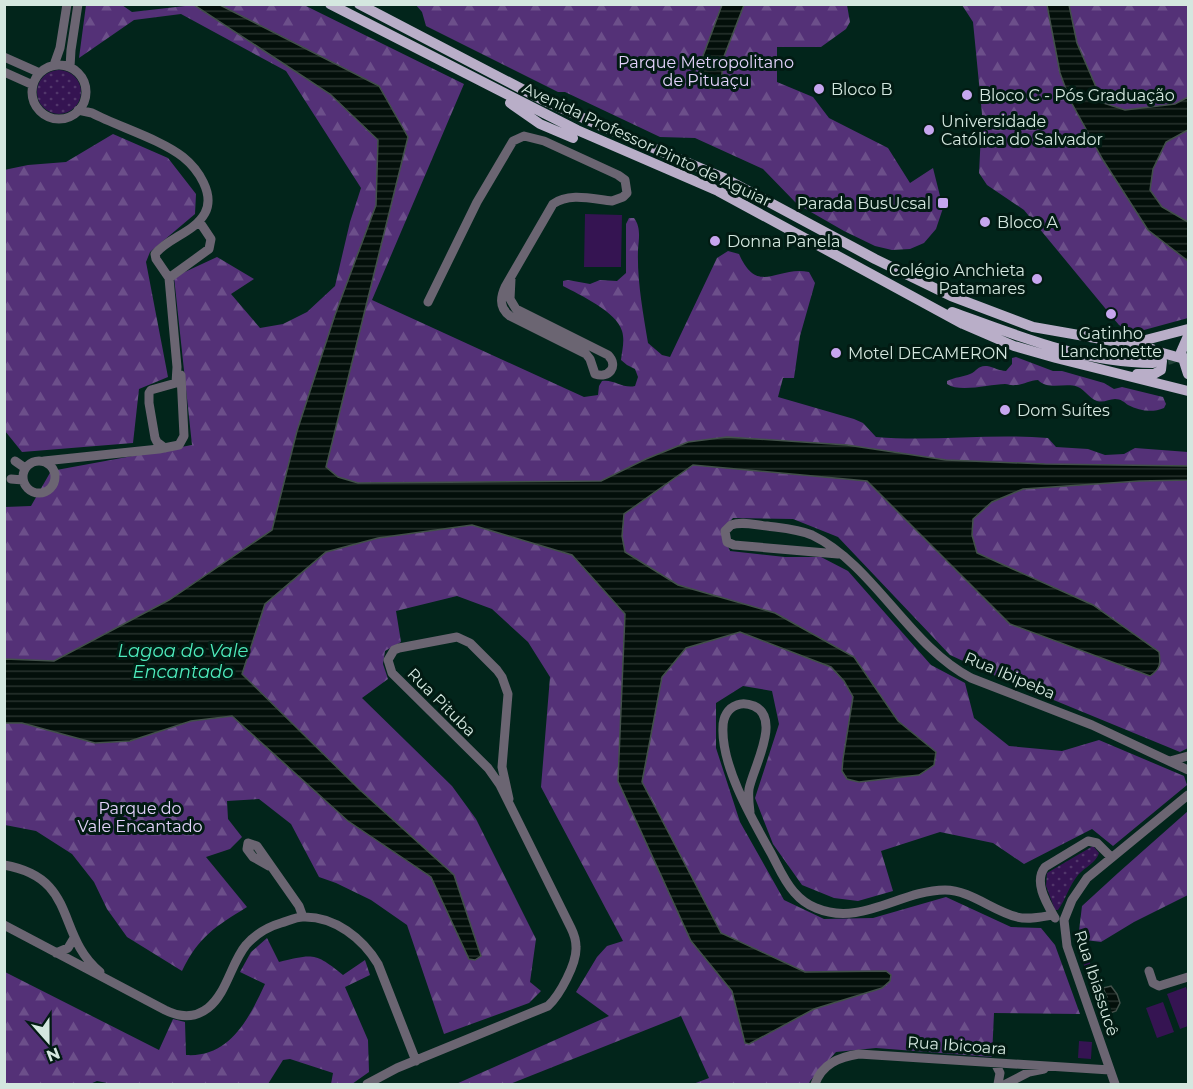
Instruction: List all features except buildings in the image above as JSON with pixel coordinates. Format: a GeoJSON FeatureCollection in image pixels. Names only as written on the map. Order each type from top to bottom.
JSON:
{"type":"FeatureCollection","features":[{"type":"Feature","properties":{"kind":"main road","name":"Avenida Professor Pinto de Aguiar"},"geometry":{"type":"LineString","coordinates":[[330,4],[575,134],[718,191],[816,242],[963,324],[1014,346],[1188,391]]}},
{"type":"Feature","properties":{"kind":"main road","name":"Avenida Professor Pinto de Aguiar"},"geometry":{"type":"LineString","coordinates":[[359,4],[582,118],[724,178],[875,259],[951,296],[1033,327],[1130,344],[1185,358]]}},
{"type":"Feature","properties":{"kind":"main road"},"geometry":{"type":"LineString","coordinates":[[478,81],[534,119],[561,133],[575,134]]}},
{"type":"Feature","properties":{"kind":"main road"},"geometry":{"type":"LineString","coordinates":[[925,304],[1025,339],[1052,346],[1123,363],[1153,363]]}},
{"type":"Feature","properties":{"kind":"main road"},"geometry":{"type":"LineString","coordinates":[[1130,344],[1188,329]]}},
{"type":"Feature","properties":{"kind":"main road"},"geometry":{"type":"LineString","coordinates":[[1188,336],[1182,349],[1188,374]]}},
{"type":"Feature","properties":{"kind":"main road"},"geometry":{"type":"LineString","coordinates":[[1122,374],[1149,374],[1161,370],[1162,362],[1152,349]]}},
{"type":"Feature","properties":{"kind":"street"},"geometry":{"type":"LineString","coordinates":[[54,65],[60,48],[67,4]]}},
{"type":"Feature","properties":{"kind":"street"},"geometry":{"type":"LineString","coordinates":[[70,67],[70,50],[78,4]]}},
{"type":"Feature","properties":{"kind":"street"},"geometry":{"type":"LineString","coordinates":[[4,57],[40,73]]}},
{"type":"Feature","properties":{"kind":"street"},"geometry":{"type":"LineString","coordinates":[[86,94],[78,110],[67,117],[60,118],[45,114],[34,103],[32,96],[33,85],[40,73],[54,65],[70,67],[82,78],[92,113]]}},
{"type":"Feature","properties":{"kind":"street"},"geometry":{"type":"LineString","coordinates":[[4,72],[33,85]]}},
{"type":"Feature","properties":{"kind":"street"},"geometry":{"type":"LineString","coordinates":[[78,110],[92,113],[174,151],[189,162],[204,183],[208,199],[205,213],[199,221],[155,254],[168,278],[177,367],[176,383],[156,388],[149,393],[152,430],[150,442],[139,451]]}},
{"type":"Feature","properties":{"kind":"street"},"geometry":{"type":"LineString","coordinates":[[568,151],[582,118]]}},
{"type":"Feature","properties":{"kind":"street"},"geometry":{"type":"LineString","coordinates":[[555,146],[561,133]]}},
{"type":"Feature","properties":{"kind":"street"},"geometry":{"type":"LineString","coordinates":[[428,302],[477,202],[513,141],[524,136],[544,141],[622,177],[627,185],[627,193],[623,197],[612,201],[570,197],[559,200],[548,210],[505,287],[501,298],[505,312],[585,354],[590,359],[595,374],[602,376],[609,373],[613,366],[608,355],[516,309],[510,299],[511,279]]}},
{"type":"Feature","properties":{"kind":"street"},"geometry":{"type":"LineString","coordinates":[[168,278],[209,249],[211,239],[199,221]]}},
{"type":"Feature","properties":{"kind":"street"},"geometry":{"type":"LineString","coordinates":[[44,461],[55,473],[54,482],[49,489],[34,492],[23,480],[26,468],[32,462],[179,445],[184,440],[180,375],[177,367]]}},
{"type":"Feature","properties":{"kind":"street"},"geometry":{"type":"LineString","coordinates":[[166,386],[177,393],[181,404]]}},
{"type":"Feature","properties":{"kind":"street"},"geometry":{"type":"LineString","coordinates":[[152,430],[157,442],[165,448]]}},
{"type":"Feature","properties":{"kind":"street"},"geometry":{"type":"LineString","coordinates":[[15,460],[26,468]]}},
{"type":"Feature","properties":{"kind":"street"},"geometry":{"type":"LineString","coordinates":[[11,479],[23,480]]}},
{"type":"Feature","properties":{"kind":"street","name":"Rua Ibipeba"},"geometry":{"type":"LineString","coordinates":[[838,554],[734,545],[727,542],[725,531],[735,523],[784,528],[812,535],[851,563],[928,645],[955,670],[1092,725],[1188,770]]}},
{"type":"Feature","properties":{"kind":"street","name":"Rua Pituba"},"geometry":{"type":"LineString","coordinates":[[367,1084],[416,1060],[542,1010],[557,996],[573,964],[577,948],[572,928],[508,799],[488,768],[392,673],[388,660],[394,650],[450,637],[465,639],[502,677],[508,694],[502,773],[508,799]]}},
{"type":"Feature","properties":{"kind":"street"},"geometry":{"type":"LineString","coordinates":[[750,812],[749,789],[767,725],[762,711],[742,704],[734,706],[724,717],[723,727],[732,775],[750,812],[784,879],[804,901],[815,908],[841,914],[858,913],[919,895],[948,890],[1016,917],[1038,918],[1053,915]]}},
{"type":"Feature","properties":{"kind":"street"},"geometry":{"type":"LineString","coordinates":[[1170,761],[1188,756]]}},
{"type":"Feature","properties":{"kind":"street"},"geometry":{"type":"LineString","coordinates":[[488,768],[502,762]]}},
{"type":"Feature","properties":{"kind":"street","name":"Rua Ibiassucê"},"geometry":{"type":"LineString","coordinates":[[1115,1084],[1067,946],[1064,927],[1066,913],[1087,878],[1188,795]]}},
{"type":"Feature","properties":{"kind":"street"},"geometry":{"type":"LineString","coordinates":[[1064,927],[1053,915],[1040,882],[1041,872],[1045,867],[1088,841],[1097,843],[1111,857]]}},
{"type":"Feature","properties":{"kind":"street"},"geometry":{"type":"LineString","coordinates":[[4,866],[29,873],[48,885],[61,901],[74,938],[86,958],[111,981]]}},
{"type":"Feature","properties":{"kind":"street"},"geometry":{"type":"LineString","coordinates":[[269,866],[299,906],[303,917]]}},
{"type":"Feature","properties":{"kind":"street"},"geometry":{"type":"LineString","coordinates":[[4,926],[173,1014],[181,1016],[198,1014],[214,1003],[241,953],[255,936],[276,924],[303,917],[330,922],[342,927],[364,943],[378,964],[416,1060]]}},
{"type":"Feature","properties":{"kind":"street"},"geometry":{"type":"LineString","coordinates":[[56,953],[68,948],[74,938]]}},
{"type":"Feature","properties":{"kind":"street"},"geometry":{"type":"LineString","coordinates":[[1149,971],[1154,983],[1159,986],[1188,977]]}},
{"type":"Feature","properties":{"kind":"street","name":"Rua Ibicoara"},"geometry":{"type":"LineString","coordinates":[[815,1084],[822,1070],[829,1064],[847,1056],[859,1054],[1110,1070]]}},
{"type":"Feature","properties":{"kind":"street"},"geometry":{"type":"LineString","coordinates":[[995,1063],[1000,1073],[998,1084]]}},
{"type":"Feature","properties":{"kind":"street"},"geometry":{"type":"LineString","coordinates":[[1006,1084],[1029,1072],[1055,1066]]}},
{"type":"Feature","properties":{"kind":"shaded area"},"geometry":{"type":"Polygon","coordinates":[[[59,70],[68,71],[75,76],[80,83],[80,101],[75,108],[68,113],[59,114],[50,113],[43,108],[38,101],[37,92],[38,83],[43,76],[50,71],[59,70]]]}},
{"type":"Feature","properties":{"kind":"shaded area"},"geometry":{"type":"Polygon","coordinates":[[[585,214],[622,215],[621,267],[584,267],[585,214]]]}},
{"type":"Feature","properties":{"kind":"shaded area"},"geometry":{"type":"Polygon","coordinates":[[[1093,846],[1099,853],[1098,856],[1078,875],[1061,906],[1055,910],[1046,886],[1047,873],[1093,846]]]}},
{"type":"Feature","properties":{"kind":"shaded area"},"geometry":{"type":"Polygon","coordinates":[[[1084,947],[1115,1030],[1108,1032],[1078,949],[1084,947]]]}},
{"type":"Feature","properties":{"kind":"shaded area"},"geometry":{"type":"Polygon","coordinates":[[[1186,987],[1188,1026],[1180,1029],[1167,994],[1186,987]]]}},
{"type":"Feature","properties":{"kind":"shaded area"},"geometry":{"type":"Polygon","coordinates":[[[1163,1002],[1174,1032],[1157,1038],[1146,1008],[1163,1002]]]}},
{"type":"Feature","properties":{"kind":"shaded area"},"geometry":{"type":"Polygon","coordinates":[[[1079,1041],[1092,1042],[1091,1059],[1078,1058],[1079,1041]]]}},
{"type":"Feature","properties":{"kind":"green space"},"geometry":{"type":"Polygon","coordinates":[[[86,5],[122,5],[132,12],[194,5],[330,94],[378,140],[376,205],[335,315],[297,431],[272,530],[169,600],[54,661],[5,659],[5,507],[31,506],[51,471],[192,445],[174,277],[217,257],[254,279],[231,294],[260,328],[283,324],[307,312],[335,286],[350,222],[361,188],[286,71],[181,14],[134,20],[79,58],[86,5]]]}},
{"type":"Feature","properties":{"kind":"green space"},"geometry":{"type":"Polygon","coordinates":[[[220,5],[304,5],[464,84],[372,300],[584,397],[598,395],[602,381],[635,386],[638,377],[635,369],[621,360],[623,338],[619,324],[606,311],[563,286],[563,281],[568,280],[590,284],[600,280],[617,281],[626,273],[626,224],[629,218],[634,218],[639,229],[638,273],[648,343],[662,355],[670,357],[717,258],[728,251],[739,254],[746,267],[753,274],[761,277],[787,272],[809,272],[815,283],[800,336],[794,378],[783,378],[778,397],[854,419],[863,423],[876,437],[1048,438],[1056,447],[1088,449],[1105,455],[1124,454],[1135,448],[1188,452],[1188,466],[946,460],[847,445],[727,437],[688,442],[601,481],[358,483],[338,477],[326,467],[408,137],[379,86],[220,5]]]}},
{"type":"Feature","properties":{"kind":"green space","name":"Parque Metropolitano de Pituaçu"},"geometry":{"type":"Polygon","coordinates":[[[416,5],[847,5],[850,22],[846,29],[821,47],[777,47],[777,82],[813,97],[829,118],[888,148],[910,183],[933,168],[943,208],[936,229],[924,243],[910,249],[892,250],[875,246],[797,204],[763,169],[695,138],[660,137],[565,92],[558,92],[426,26],[422,12],[416,5]]]}},
{"type":"Feature","properties":{"kind":"green space"},"geometry":{"type":"Polygon","coordinates":[[[962,5],[1188,5],[1188,318],[1133,333],[1119,325],[1024,210],[987,185],[979,173],[982,114],[973,22],[962,5]]]}},
{"type":"Feature","properties":{"kind":"green space"},"geometry":{"type":"Polygon","coordinates":[[[113,134],[168,158],[196,194],[195,214],[150,252],[146,262],[168,377],[139,389],[133,443],[22,452],[5,431],[4,170],[28,165],[66,162],[113,134]]]}},
{"type":"Feature","properties":{"kind":"green space"},"geometry":{"type":"Polygon","coordinates":[[[1016,357],[1053,371],[1062,371],[1104,383],[1114,389],[1122,387],[1163,397],[1166,404],[1160,410],[1142,410],[1117,399],[1097,401],[1078,387],[1052,386],[1038,380],[1018,385],[999,384],[967,388],[947,384],[947,381],[970,374],[982,366],[1006,371],[1012,364],[1012,358],[1016,357]]]}},
{"type":"Feature","properties":{"kind":"green space","name":"Parque do Vale Encantado"},"geometry":{"type":"Polygon","coordinates":[[[693,465],[867,481],[1010,624],[1093,605],[977,553],[972,535],[973,519],[992,502],[1023,489],[1188,480],[1188,748],[1180,752],[950,655],[838,537],[793,519],[733,518],[721,531],[730,551],[785,557],[821,557],[848,571],[931,665],[965,683],[974,718],[1009,746],[1062,751],[1099,740],[1184,776],[1187,785],[1113,846],[1092,829],[1024,864],[993,843],[940,832],[881,851],[893,891],[858,901],[834,898],[802,885],[773,844],[755,798],[779,724],[772,691],[743,686],[716,703],[716,748],[740,822],[784,900],[824,919],[873,918],[946,897],[1011,927],[1041,928],[1055,945],[1080,1014],[994,1013],[992,1057],[876,1048],[836,1052],[809,1084],[693,1084],[709,1078],[681,1016],[510,1084],[456,1084],[609,1016],[576,992],[597,957],[607,946],[623,941],[541,787],[550,677],[528,642],[492,609],[457,596],[396,611],[401,642],[385,651],[383,664],[388,679],[362,698],[452,786],[476,819],[536,939],[530,982],[541,991],[529,1003],[444,1034],[407,925],[371,900],[319,877],[291,824],[259,799],[227,801],[228,819],[242,837],[230,849],[206,857],[247,907],[209,933],[195,949],[182,971],[127,937],[107,909],[94,882],[72,854],[36,831],[5,825],[4,723],[22,723],[95,743],[130,741],[191,721],[232,716],[348,821],[431,877],[469,959],[453,875],[360,790],[242,674],[265,604],[326,552],[378,538],[472,525],[572,555],[625,614],[618,781],[691,941],[732,991],[745,1043],[749,1044],[814,1009],[882,988],[886,971],[805,972],[721,933],[642,782],[662,677],[686,648],[740,632],[831,667],[844,681],[853,697],[842,771],[936,752],[898,721],[854,657],[775,613],[678,585],[624,552],[622,536],[624,514],[693,465]]]}},
{"type":"Feature","properties":{"kind":"green space"},"geometry":{"type":"Polygon","coordinates":[[[1188,811],[1188,895],[1134,922],[1101,942],[1078,939],[1082,906],[1188,811]]]}},
{"type":"Feature","properties":{"kind":"green space"},"geometry":{"type":"Polygon","coordinates":[[[267,938],[279,962],[299,957],[313,957],[326,962],[343,975],[365,960],[370,975],[345,987],[368,1040],[369,1072],[352,1084],[331,1084],[333,1073],[290,1059],[283,1060],[268,1084],[112,1084],[97,1081],[90,1084],[5,1084],[5,972],[159,1050],[173,1019],[185,1022],[186,1055],[201,1054],[226,1043],[236,1034],[252,1010],[265,984],[240,972],[251,952],[267,938]]]}},
{"type":"Feature","properties":{"kind":"water","name":"Lagoa do Vale Encantado"},"geometry":{"type":"Polygon","coordinates":[[[194,5],[220,5],[379,86],[408,137],[326,467],[338,477],[358,483],[601,481],[688,442],[727,437],[847,445],[946,460],[1188,466],[1188,480],[1023,489],[992,502],[973,519],[972,535],[977,553],[1093,605],[1159,652],[1159,666],[1150,676],[1010,624],[867,481],[693,465],[624,514],[622,536],[625,552],[678,585],[775,613],[854,657],[898,721],[936,752],[934,765],[919,775],[859,782],[847,779],[842,771],[853,697],[844,681],[831,667],[740,632],[686,648],[662,677],[642,782],[721,933],[805,972],[886,971],[891,975],[890,981],[882,988],[814,1009],[749,1044],[745,1043],[732,991],[691,941],[618,781],[625,614],[572,555],[472,525],[378,538],[326,552],[265,604],[242,674],[360,790],[454,875],[481,956],[475,960],[469,959],[431,877],[348,821],[232,716],[191,721],[130,741],[95,743],[22,723],[5,723],[5,659],[54,661],[169,600],[272,530],[297,431],[335,315],[376,205],[378,140],[330,94],[194,5]]]}},
{"type":"Feature","properties":{"kind":"water"},"geometry":{"type":"Polygon","coordinates":[[[722,5],[744,5],[723,59],[722,74],[717,85],[710,89],[700,76],[700,64],[722,5]]]}},
{"type":"Feature","properties":{"kind":"water"},"geometry":{"type":"Polygon","coordinates":[[[1047,5],[1069,5],[1077,43],[1103,103],[1125,110],[1175,104],[1188,97],[1188,130],[1166,142],[1153,169],[1150,190],[1162,207],[1188,222],[1188,261],[1148,230],[1103,160],[1070,100],[1060,73],[1047,5]]]}},
{"type":"Feature","properties":{"kind":"water"},"geometry":{"type":"Polygon","coordinates":[[[1111,986],[1120,1003],[1116,1011],[1110,1013],[1104,999],[1107,997],[1103,988],[1111,986]]]}},
{"type":"Feature","properties":{"kind":"tunnel"},"geometry":{"type":"LineString","coordinates":[[1153,363],[1188,352]]}},
{"type":"Feature","properties":{"kind":"place","name":"Bloco B"},"geometry":{"type":"Point","coordinates":[819,89]}},
{"type":"Feature","properties":{"kind":"place","name":"Bloco C - Pós Graduação"},"geometry":{"type":"Point","coordinates":[967,95]}},
{"type":"Feature","properties":{"kind":"place","name":"Universidade Católica do Salvador"},"geometry":{"type":"Point","coordinates":[929,130]}},
{"type":"Feature","properties":{"kind":"place","name":"Parada BusUcsal"},"geometry":{"type":"Point","coordinates":[943,203]}},
{"type":"Feature","properties":{"kind":"place","name":"Bloco A"},"geometry":{"type":"Point","coordinates":[985,222]}},
{"type":"Feature","properties":{"kind":"place","name":"Donna Panela"},"geometry":{"type":"Point","coordinates":[715,241]}},
{"type":"Feature","properties":{"kind":"place","name":"Colégio Anchieta Patamares"},"geometry":{"type":"Point","coordinates":[1037,279]}},
{"type":"Feature","properties":{"kind":"place","name":"Gatinho Lanchonette"},"geometry":{"type":"Point","coordinates":[1111,314]}},
{"type":"Feature","properties":{"kind":"place","name":"Motel DECAMERON"},"geometry":{"type":"Point","coordinates":[836,353]}},
{"type":"Feature","properties":{"kind":"place","name":"Dom Suítes"},"geometry":{"type":"Point","coordinates":[1005,410]}}]}
